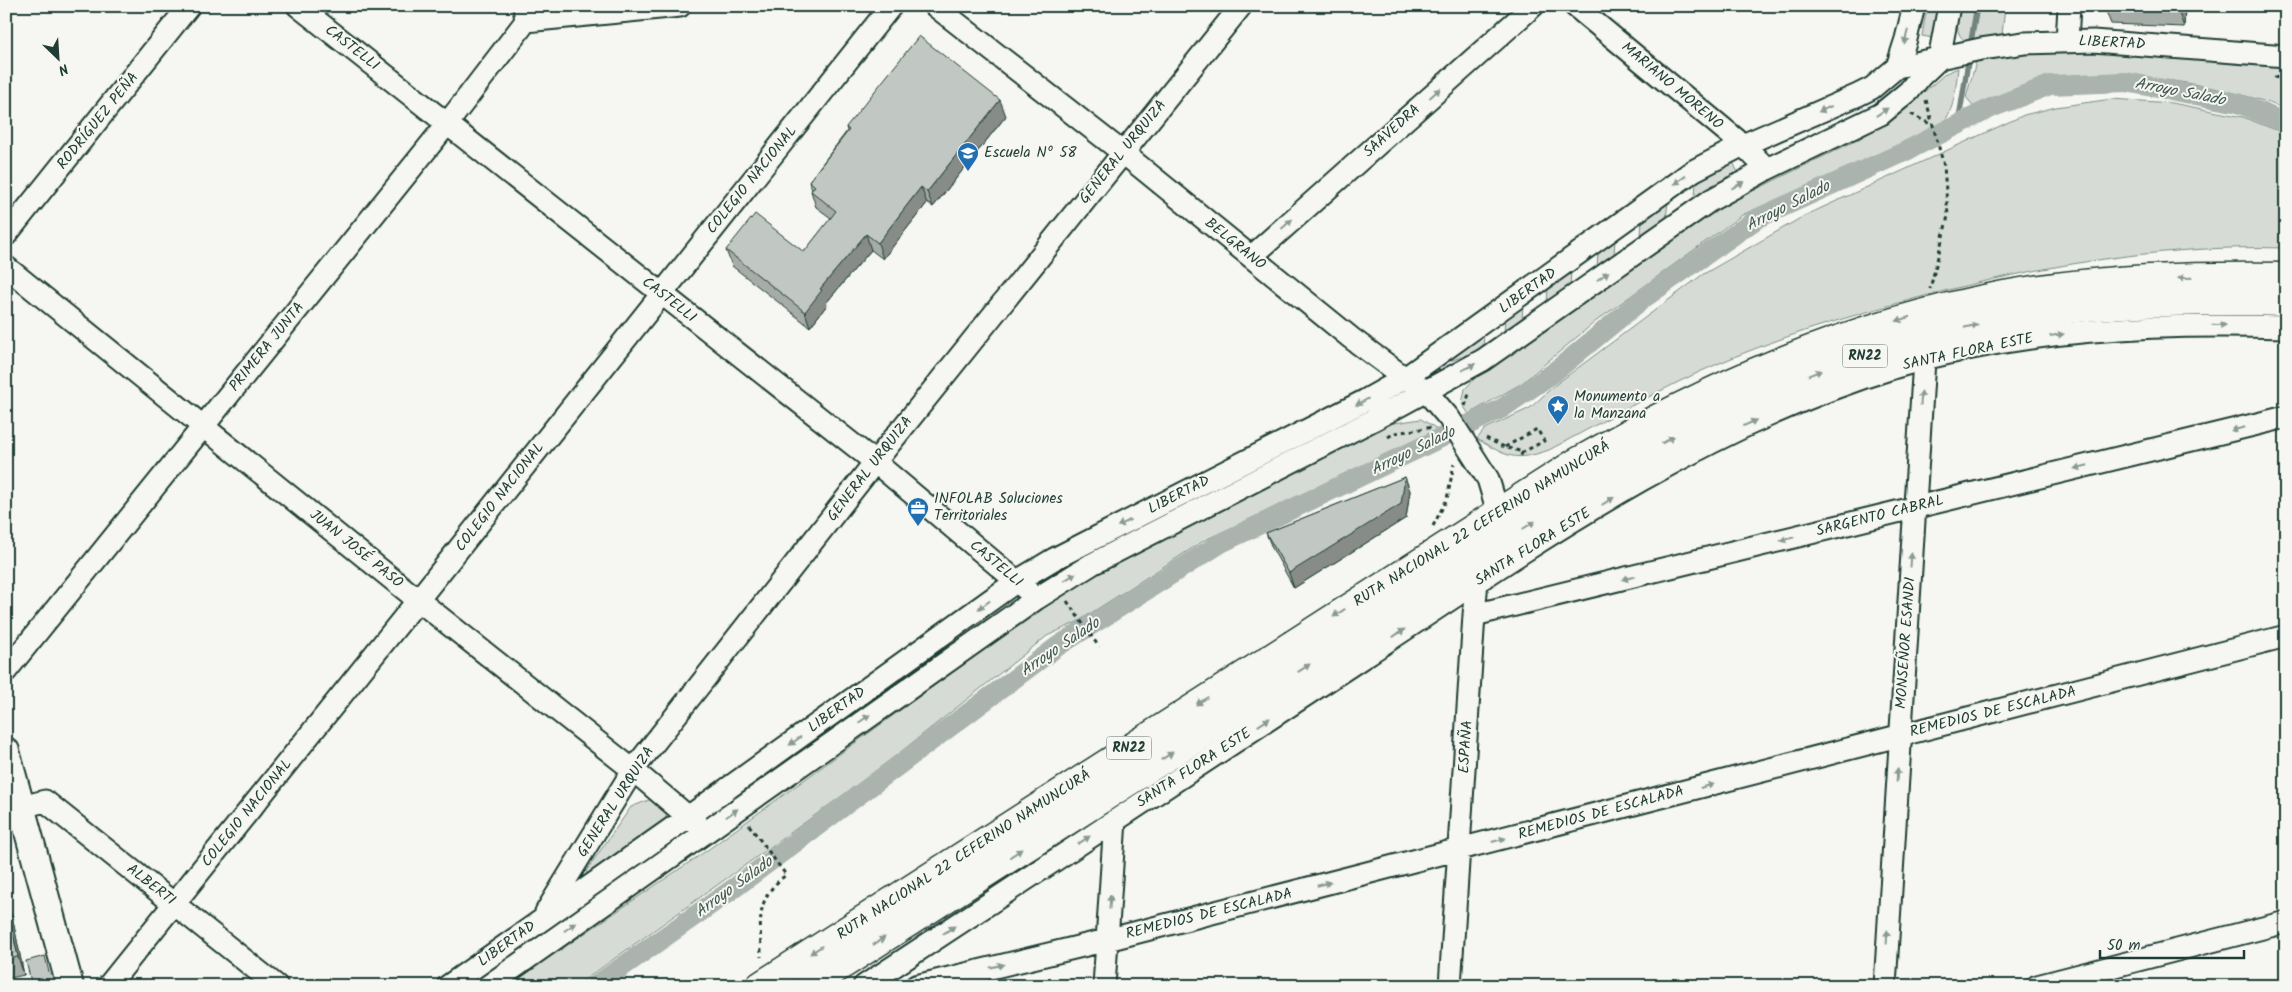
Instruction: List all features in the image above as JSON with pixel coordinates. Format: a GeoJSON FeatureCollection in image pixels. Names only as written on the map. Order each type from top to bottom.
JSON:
{"type":"FeatureCollection","features":[{"type":"Feature","properties":{"kind":"highway","name":"RUTA NACIONAL 22 CEFERINO NAMUNCURÁ"},"geometry":{"type":"LineString","coordinates":[[761,985],[1498,512],[1618,439],[1722,386],[1826,343],[1924,314],[2004,295],[2106,283],[2210,277],[2286,277]]}},
{"type":"Feature","properties":{"kind":"highway","name":"RUTA NACIONAL 22 CEFERINO NAMUNCURÁ"},"geometry":{"type":"LineString","coordinates":[[809,986],[1638,456],[1684,431],[1782,385],[1859,358],[1971,326],[2056,311],[2156,303],[2286,302]]}},
{"type":"Feature","properties":{"kind":"main road"},"geometry":{"type":"LineString","coordinates":[[6,751],[13,809],[70,986]]}},
{"type":"Feature","properties":{"kind":"street","name":"RODRÍGUEZ PEÑA"},"geometry":{"type":"LineString","coordinates":[[6,236],[189,6]]}},
{"type":"Feature","properties":{"kind":"street","name":"CASTELLI"},"geometry":{"type":"LineString","coordinates":[[298,6],[875,462],[1036,599]]}},
{"type":"Feature","properties":{"kind":"street"},"geometry":{"type":"LineString","coordinates":[[525,13],[680,6]]}},
{"type":"Feature","properties":{"kind":"street","name":"COLEGIO NACIONAL"},"geometry":{"type":"LineString","coordinates":[[108,986],[891,6]]}},
{"type":"Feature","properties":{"kind":"street","name":"BELGRANO"},"geometry":{"type":"LineString","coordinates":[[934,6],[1122,152],[1351,338],[1405,378],[1425,390],[1444,422],[1466,447],[1488,479],[1498,512]]}},
{"type":"Feature","properties":{"kind":"street","name":"GENERAL URQUIZA"},"geometry":{"type":"LineString","coordinates":[[534,953],[542,919],[633,770],[875,462],[1241,6]]}},
{"type":"Feature","properties":{"kind":"street","name":"SAAVEDRA"},"geometry":{"type":"LineString","coordinates":[[1251,257],[1534,6]]}},
{"type":"Feature","properties":{"kind":"street","name":"MARIANO MORENO"},"geometry":{"type":"LineString","coordinates":[[1575,6],[1743,145],[1767,169]]}},
{"type":"Feature","properties":{"kind":"street"},"geometry":{"type":"LineString","coordinates":[[1897,67],[1914,6]]}},
{"type":"Feature","properties":{"kind":"street"},"geometry":{"type":"LineString","coordinates":[[1948,57],[1949,6]]}},
{"type":"Feature","properties":{"kind":"street"},"geometry":{"type":"LineString","coordinates":[[2067,41],[2069,6]]}},
{"type":"Feature","properties":{"kind":"street","name":"PRIMERA JUNTA"},"geometry":{"type":"LineString","coordinates":[[6,671],[447,124],[525,13]]}},
{"type":"Feature","properties":{"kind":"street","name":"LIBERTAD"},"geometry":{"type":"LineString","coordinates":[[448,986],[1017,581],[1054,559],[1366,400],[1405,378],[1693,171],[1743,145],[1872,88],[1897,67],[1981,49],[2024,43],[2067,41],[2286,56]]}},
{"type":"Feature","properties":{"kind":"street","name":"LIBERTAD"},"geometry":{"type":"LineString","coordinates":[[488,986],[1036,599],[1092,564],[1373,420],[1483,360],[1711,200],[1767,169],[1864,124],[1881,114],[1948,57]]}},
{"type":"Feature","properties":{"kind":"street","name":"JUAN JOSÉ PASO"},"geometry":{"type":"LineString","coordinates":[[6,267],[204,425],[418,600],[633,770],[705,831]]}},
{"type":"Feature","properties":{"kind":"street","name":"SANTA FLORA ESTE"},"geometry":{"type":"LineString","coordinates":[[864,986],[1477,582],[1634,484],[1730,432],[1815,396],[1894,368],[2025,339],[2094,331],[2213,325],[2286,327]]}},
{"type":"Feature","properties":{"kind":"street","name":"MONSEÑOR ESANDI"},"geometry":{"type":"LineString","coordinates":[[1884,986],[1924,360]]}},
{"type":"Feature","properties":{"kind":"street","name":"SARGENTO CABRAL"},"geometry":{"type":"LineString","coordinates":[[1474,616],[2286,417]]}},
{"type":"Feature","properties":{"kind":"street","name":"ESPAÑA"},"geometry":{"type":"LineString","coordinates":[[1450,986],[1477,582],[1497,528],[1498,512]]}},
{"type":"Feature","properties":{"kind":"street","name":"REMEDIOS DE ESCALADA"},"geometry":{"type":"LineString","coordinates":[[916,986],[1107,940],[2286,636]]}},
{"type":"Feature","properties":{"kind":"street","name":"ALBERTI"},"geometry":{"type":"LineString","coordinates":[[13,809],[44,801],[276,986]]}},
{"type":"Feature","properties":{"kind":"street"},"geometry":{"type":"LineString","coordinates":[[1104,986],[1115,820]]}},
{"type":"Feature","properties":{"kind":"street"},"geometry":{"type":"LineString","coordinates":[[2037,986],[2286,922]]}},
{"type":"Feature","properties":{"kind":"path"},"geometry":{"type":"LineString","coordinates":[[1924,314],[1948,216],[1944,166],[1925,95]]}},
{"type":"Feature","properties":{"kind":"path"},"geometry":{"type":"LineString","coordinates":[[1907,112],[1933,126]]}},
{"type":"Feature","properties":{"kind":"path"},"geometry":{"type":"LineString","coordinates":[[1387,437],[1396,433],[1422,430],[1444,422]]}},
{"type":"Feature","properties":{"kind":"path"},"geometry":{"type":"LineString","coordinates":[[1504,448],[1537,429],[1544,441],[1523,452],[1519,458]]}},
{"type":"Feature","properties":{"kind":"path"},"geometry":{"type":"LineString","coordinates":[[1426,531],[1432,527],[1447,499],[1454,470],[1466,447],[1504,448],[1523,452]]}},
{"type":"Feature","properties":{"kind":"path"},"geometry":{"type":"LineString","coordinates":[[1064,596],[1099,647]]}},
{"type":"Feature","properties":{"kind":"path"},"geometry":{"type":"LineString","coordinates":[[756,818],[747,825],[786,875],[772,886],[762,904],[761,985]]}},
{"type":"Feature","properties":{"kind":"shaded area"},"geometry":{"type":"Polygon","coordinates":[[[1927,6],[1936,6],[1938,10],[1933,38],[1922,36],[1927,6]]]}},
{"type":"Feature","properties":{"kind":"shaded area"},"geometry":{"type":"Polygon","coordinates":[[[1960,6],[2005,6],[2002,35],[1967,42],[1958,31],[1960,6]]]}},
{"type":"Feature","properties":{"kind":"shaded area"},"geometry":{"type":"Polygon","coordinates":[[[2082,47],[2286,65],[2286,109],[2223,90],[2188,83],[2115,76],[2079,77],[2046,81],[2016,89],[1975,108],[1966,97],[1976,62],[2024,50],[2082,47]]]}},
{"type":"Feature","properties":{"kind":"shaded area"},"geometry":{"type":"Polygon","coordinates":[[[1958,68],[1951,109],[1939,126],[1930,133],[1742,215],[1595,322],[1522,383],[1469,414],[1462,404],[1465,389],[1475,378],[1716,209],[1859,139],[1900,113],[1946,73],[1958,68]]]}},
{"type":"Feature","properties":{"kind":"shaded area"},"geometry":{"type":"Polygon","coordinates":[[[2112,99],[2172,103],[2243,117],[2286,134],[2286,248],[2187,250],[2088,261],[1943,291],[1873,310],[1764,345],[1678,382],[1549,450],[1537,454],[1519,457],[1504,454],[1477,439],[1485,429],[1530,408],[1555,385],[1702,275],[1804,216],[2024,115],[2056,107],[2112,99]]]}},
{"type":"Feature","properties":{"kind":"shaded area"},"geometry":{"type":"Polygon","coordinates":[[[1733,162],[1739,175],[1695,199],[1696,180],[1733,162]]]}},
{"type":"Feature","properties":{"kind":"shaded area"},"geometry":{"type":"Polygon","coordinates":[[[1668,201],[1666,220],[1641,237],[1642,219],[1668,201]]]}},
{"type":"Feature","properties":{"kind":"shaded area"},"geometry":{"type":"Polygon","coordinates":[[[1615,238],[1614,257],[1597,269],[1598,250],[1615,238]]]}},
{"type":"Feature","properties":{"kind":"shaded area"},"geometry":{"type":"Polygon","coordinates":[[[1571,270],[1570,288],[1547,305],[1548,286],[1571,270]]]}},
{"type":"Feature","properties":{"kind":"shaded area"},"geometry":{"type":"Polygon","coordinates":[[[1523,303],[1522,322],[1504,335],[1505,316],[1523,303]]]}},
{"type":"Feature","properties":{"kind":"shaded area"},"geometry":{"type":"Polygon","coordinates":[[[1484,332],[1483,350],[1444,363],[1443,361],[1484,332]]]}},
{"type":"Feature","properties":{"kind":"shaded area"},"geometry":{"type":"Polygon","coordinates":[[[1421,419],[1434,427],[1442,437],[1389,454],[1205,540],[1077,622],[1047,636],[874,773],[576,986],[507,986],[706,851],[1062,593],[1375,430],[1388,424],[1421,419]]]}},
{"type":"Feature","properties":{"kind":"shaded area"},"geometry":{"type":"Polygon","coordinates":[[[654,798],[667,807],[666,818],[659,827],[593,874],[587,875],[586,871],[631,807],[654,798]]]}},
{"type":"Feature","properties":{"kind":"building"},"geometry":{"type":"Polygon","coordinates":[[[2121,6],[2177,6],[2177,8],[2121,6]]]}},
{"type":"Feature","properties":{"kind":"building"},"geometry":{"type":"Polygon","coordinates":[[[919,36],[1000,100],[927,192],[921,187],[878,243],[866,234],[820,289],[822,290],[805,312],[726,250],[755,214],[804,252],[836,211],[811,191],[815,186],[809,181],[849,130],[846,127],[919,36]]]}},
{"type":"Feature","properties":{"kind":"building"},"geometry":{"type":"Polygon","coordinates":[[[1405,477],[1401,504],[1289,573],[1266,533],[1405,477]]]}},
{"type":"Feature","properties":{"kind":"building"},"geometry":{"type":"Polygon","coordinates":[[[6,903],[18,957],[6,959],[6,903]]]}},
{"type":"Feature","properties":{"kind":"building"},"geometry":{"type":"Polygon","coordinates":[[[45,956],[49,972],[56,981],[57,986],[32,986],[26,961],[45,956]]]}},
{"type":"Feature","properties":{"kind":"waterway"},"geometry":{"type":"LineString","coordinates":[[1970,47],[1977,6]]}},
{"type":"Feature","properties":{"kind":"waterway"},"geometry":{"type":"LineString","coordinates":[[1958,125],[1969,56]]}},
{"type":"Feature","properties":{"kind":"waterway","name":"Arroyo Salado"},"geometry":{"type":"LineString","coordinates":[[595,986],[737,886],[1058,646],[1221,543],[1501,409],[1553,373],[1644,298],[1758,218],[1906,151],[1991,108],[2050,85],[2126,82],[2238,103],[2286,123]]}},
{"type":"Feature","properties":{"kind":"place","name":"Escuela Nº 58"},"geometry":{"type":"Point","coordinates":[968,172]}},
{"type":"Feature","properties":{"kind":"place","name":"Monumento a la Manzana"},"geometry":{"type":"Point","coordinates":[1558,425]}},
{"type":"Feature","properties":{"kind":"place","name":"INFOLAB Soluciones Territoriales"},"geometry":{"type":"Point","coordinates":[918,527]}}]}
